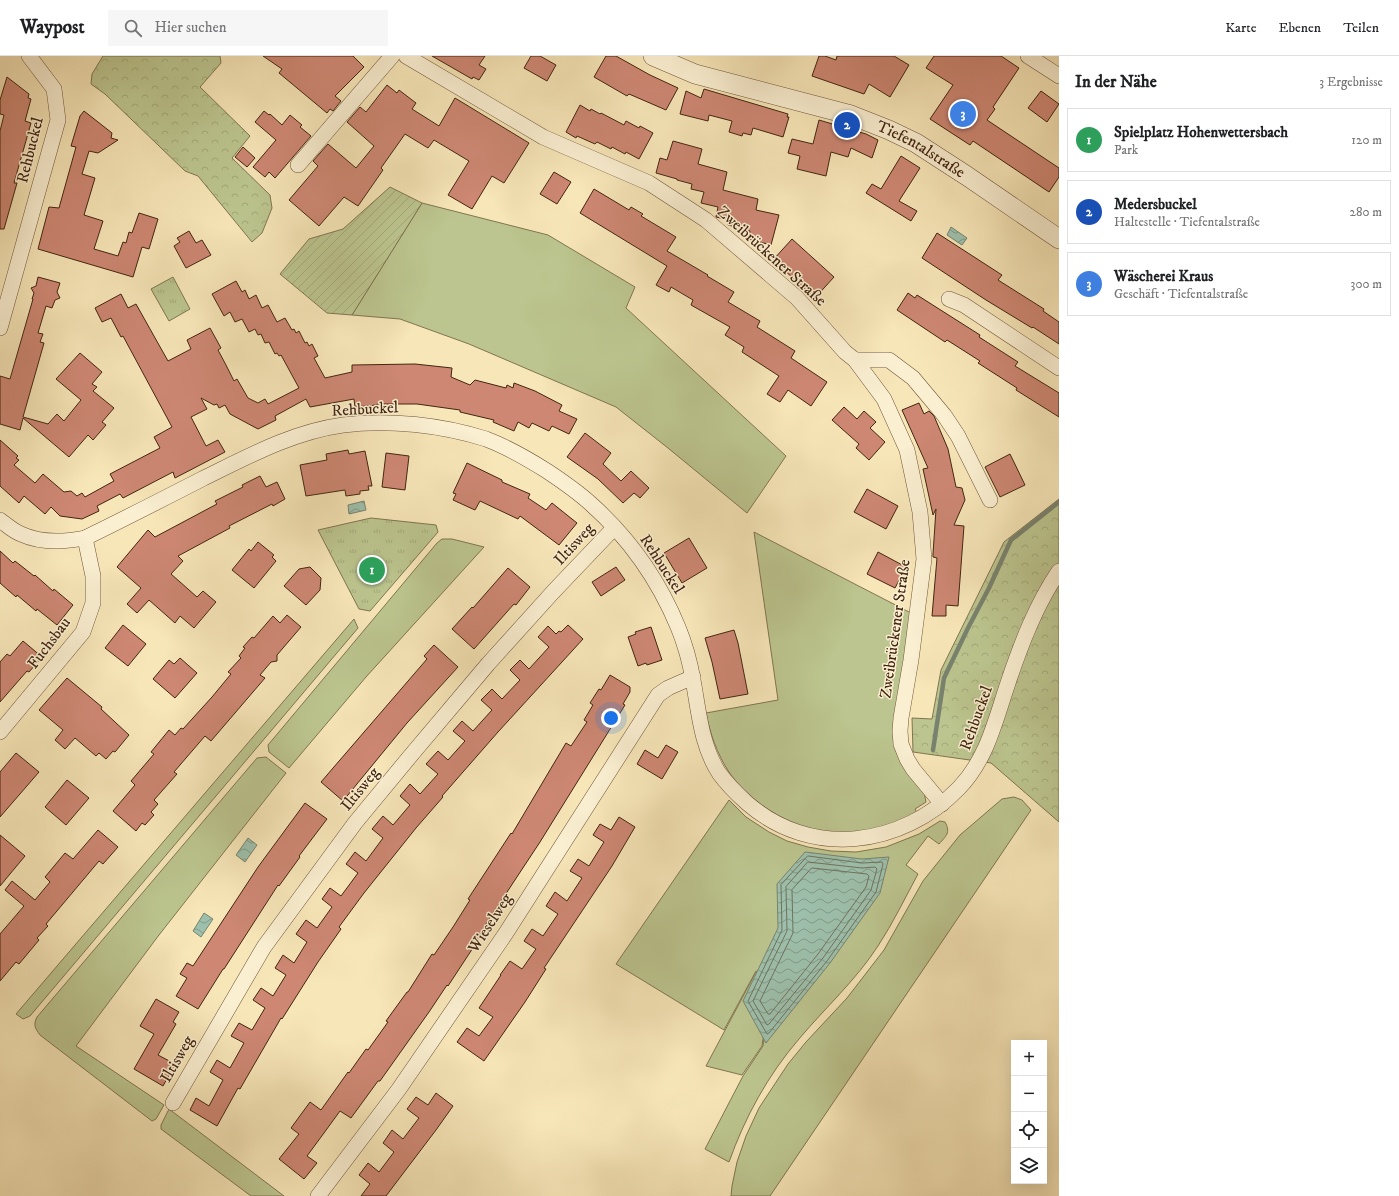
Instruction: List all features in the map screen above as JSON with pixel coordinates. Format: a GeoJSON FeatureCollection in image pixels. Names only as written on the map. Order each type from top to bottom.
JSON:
{"type":"FeatureCollection","features":[{"type":"Feature","properties":{"kind":"street","name":"Rehbuckel"},"geometry":{"type":"LineString","coordinates":[[0,328],[58,120],[54,89],[29,56]]}},
{"type":"Feature","properties":{"kind":"street"},"geometry":{"type":"LineString","coordinates":[[298,166],[392,56]]}},
{"type":"Feature","properties":{"kind":"street","name":"Zweibrückener Straße"},"geometry":{"type":"LineString","coordinates":[[406,56],[543,137],[650,183],[706,220],[797,298],[845,352],[855,360],[884,398],[907,450],[920,512],[924,559],[912,660],[901,718],[901,744],[913,769],[942,804]]}},
{"type":"Feature","properties":{"kind":"street","name":"Tiefentalstraße"},"geometry":{"type":"LineString","coordinates":[[653,56],[695,74],[851,115],[890,130],[916,143],[1059,239]]}},
{"type":"Feature","properties":{"kind":"street"},"geometry":{"type":"LineString","coordinates":[[1028,56],[1059,76]]}},
{"type":"Feature","properties":{"kind":"street"},"geometry":{"type":"LineString","coordinates":[[949,299],[964,305],[1059,368]]}},
{"type":"Feature","properties":{"kind":"street"},"geometry":{"type":"LineString","coordinates":[[855,360],[888,360],[913,378],[944,415],[958,436],[990,500]]}},
{"type":"Feature","properties":{"kind":"street","name":"Rehbuckel"},"geometry":{"type":"LineString","coordinates":[[0,520],[19,534],[33,539],[66,542],[85,538],[271,446],[310,431],[344,425],[381,423],[414,425],[456,431],[488,440],[537,464],[561,481],[590,503],[630,544],[667,602],[678,629],[693,677],[702,730],[716,767],[737,794],[756,811],[768,819],[792,830],[809,835],[843,840],[859,839],[894,831],[911,824],[942,804],[971,774],[991,737],[1007,685],[1029,626],[1043,597],[1059,571]]}},
{"type":"Feature","properties":{"kind":"street","name":"Iltisweg"},"geometry":{"type":"LineString","coordinates":[[173,1102],[264,947],[355,823],[488,664],[553,592],[614,528]]}},
{"type":"Feature","properties":{"kind":"street","name":"Fuchsbau"},"geometry":{"type":"LineString","coordinates":[[0,732],[83,632],[93,603],[93,576],[85,538]]}},
{"type":"Feature","properties":{"kind":"street","name":"Wieselweg"},"geometry":{"type":"LineString","coordinates":[[318,1196],[400,1089],[506,933],[658,695],[668,688],[693,677]]}},
{"type":"Feature","properties":{"kind":"green space"},"geometry":{"type":"Polygon","coordinates":[[[103,56],[220,56],[221,63],[200,87],[250,136],[232,158],[270,195],[272,208],[262,233],[252,242],[198,176],[185,171],[105,94],[91,84],[92,74],[103,56]]]}},
{"type":"Feature","properties":{"kind":"green space"},"geometry":{"type":"Polygon","coordinates":[[[390,187],[422,203],[352,315],[327,313],[280,274],[309,239],[343,229],[390,187]]]}},
{"type":"Feature","properties":{"kind":"green space"},"geometry":{"type":"Polygon","coordinates":[[[422,203],[548,235],[635,287],[626,308],[786,456],[747,513],[616,407],[469,344],[400,319],[352,315],[422,203]]]}},
{"type":"Feature","properties":{"kind":"green space"},"geometry":{"type":"Polygon","coordinates":[[[173,277],[190,309],[169,321],[151,289],[173,277]]]}},
{"type":"Feature","properties":{"kind":"green space"},"geometry":{"type":"Polygon","coordinates":[[[1059,499],[1059,822],[991,763],[913,752],[912,718],[932,719],[941,670],[1004,542],[1059,499]]]}},
{"type":"Feature","properties":{"kind":"green space"},"geometry":{"type":"Polygon","coordinates":[[[371,518],[436,525],[438,532],[370,611],[359,609],[318,530],[371,518]]]}},
{"type":"Feature","properties":{"kind":"green space"},"geometry":{"type":"Polygon","coordinates":[[[754,532],[911,613],[896,725],[924,792],[926,802],[915,809],[918,814],[883,828],[868,831],[846,833],[815,830],[791,822],[771,811],[743,789],[729,772],[714,743],[706,713],[778,700],[754,532]]]}},
{"type":"Feature","properties":{"kind":"green space"},"geometry":{"type":"Polygon","coordinates":[[[442,539],[452,539],[484,547],[366,677],[289,768],[269,752],[268,745],[437,543],[442,539]]]}},
{"type":"Feature","properties":{"kind":"green space"},"geometry":{"type":"Polygon","coordinates":[[[354,619],[358,628],[30,1016],[23,1019],[16,1014],[354,619]]]}},
{"type":"Feature","properties":{"kind":"green space"},"geometry":{"type":"Polygon","coordinates":[[[266,757],[286,773],[159,935],[76,1046],[164,1105],[156,1119],[152,1121],[40,1035],[35,1026],[35,1022],[37,1017],[257,758],[266,757]]]}},
{"type":"Feature","properties":{"kind":"green space"},"geometry":{"type":"Polygon","coordinates":[[[1014,797],[1022,800],[1031,810],[770,1196],[731,1196],[737,1162],[746,1136],[759,1108],[788,1064],[806,1042],[847,998],[884,950],[923,881],[960,835],[1002,799],[1014,797]]]}},
{"type":"Feature","properties":{"kind":"green space"},"geometry":{"type":"Polygon","coordinates":[[[729,800],[746,817],[769,832],[787,841],[831,851],[856,852],[886,847],[919,834],[940,821],[945,822],[948,832],[939,844],[928,836],[906,865],[918,874],[894,919],[860,971],[809,1027],[777,1067],[758,1097],[742,1129],[729,1162],[705,1149],[743,1076],[763,1046],[772,979],[756,971],[724,1030],[616,964],[729,800]]]}},
{"type":"Feature","properties":{"kind":"green space"},"geometry":{"type":"Polygon","coordinates":[[[756,972],[771,980],[762,1046],[742,1075],[706,1066],[756,972]]]}},
{"type":"Feature","properties":{"kind":"green space"},"geometry":{"type":"Polygon","coordinates":[[[169,1109],[284,1196],[251,1196],[161,1129],[161,1125],[169,1109]]]}},
{"type":"Feature","properties":{"kind":"water"},"geometry":{"type":"Polygon","coordinates":[[[951,227],[967,238],[962,245],[947,235],[951,227]]]}},
{"type":"Feature","properties":{"kind":"water"},"geometry":{"type":"Polygon","coordinates":[[[364,501],[366,510],[349,514],[348,505],[364,501]]]}},
{"type":"Feature","properties":{"kind":"water"},"geometry":{"type":"Polygon","coordinates":[[[248,838],[257,845],[245,862],[236,855],[248,838]]]}},
{"type":"Feature","properties":{"kind":"water"},"geometry":{"type":"Polygon","coordinates":[[[805,852],[862,859],[889,857],[880,893],[830,963],[766,1043],[743,1001],[778,928],[777,884],[805,852]]]}},
{"type":"Feature","properties":{"kind":"water"},"geometry":{"type":"Polygon","coordinates":[[[204,913],[213,919],[201,937],[193,931],[204,913]]]}},
{"type":"Feature","properties":{"kind":"building"},"geometry":{"type":"Polygon","coordinates":[[[263,56],[353,56],[364,67],[335,96],[341,101],[333,111],[330,109],[327,113],[279,73],[282,69],[263,56]]]}},
{"type":"Feature","properties":{"kind":"building"},"geometry":{"type":"Polygon","coordinates":[[[432,56],[485,56],[479,65],[486,69],[479,80],[473,77],[472,79],[432,56]]]}},
{"type":"Feature","properties":{"kind":"building"},"geometry":{"type":"Polygon","coordinates":[[[531,56],[540,56],[556,65],[547,81],[524,68],[531,56]]]}},
{"type":"Feature","properties":{"kind":"building"},"geometry":{"type":"Polygon","coordinates":[[[606,56],[616,56],[650,75],[678,88],[666,110],[629,94],[627,96],[594,77],[606,56]]]}},
{"type":"Feature","properties":{"kind":"building"},"geometry":{"type":"Polygon","coordinates":[[[819,56],[825,56],[836,60],[837,56],[894,56],[909,65],[890,97],[869,84],[864,94],[812,76],[819,56]]]}},
{"type":"Feature","properties":{"kind":"building"},"geometry":{"type":"Polygon","coordinates":[[[934,56],[1001,56],[1019,68],[993,107],[995,109],[987,120],[1059,168],[1059,177],[1049,192],[973,141],[970,145],[930,119],[953,85],[926,68],[934,56]]]}},
{"type":"Feature","properties":{"kind":"building"},"geometry":{"type":"Polygon","coordinates":[[[7,77],[29,94],[28,98],[31,99],[25,121],[31,123],[14,183],[17,183],[4,229],[0,229],[0,131],[4,115],[0,114],[0,100],[7,77]]]}},
{"type":"Feature","properties":{"kind":"building"},"geometry":{"type":"Polygon","coordinates":[[[387,85],[397,93],[399,90],[416,103],[412,109],[439,126],[455,98],[529,143],[504,183],[492,176],[472,209],[448,195],[469,161],[434,140],[428,148],[405,134],[381,168],[383,170],[358,206],[344,197],[319,226],[289,200],[318,166],[313,161],[328,144],[356,168],[374,146],[347,122],[360,107],[366,112],[387,85]]]}},
{"type":"Feature","properties":{"kind":"building"},"geometry":{"type":"Polygon","coordinates":[[[704,89],[788,114],[787,117],[789,117],[783,137],[753,128],[751,135],[743,133],[742,136],[729,132],[732,121],[709,115],[708,121],[680,114],[686,91],[701,98],[704,89]]]}},
{"type":"Feature","properties":{"kind":"building"},"geometry":{"type":"Polygon","coordinates":[[[1041,91],[1059,104],[1047,122],[1028,108],[1041,91]]]}},
{"type":"Feature","properties":{"kind":"building"},"geometry":{"type":"Polygon","coordinates":[[[580,105],[590,111],[591,109],[600,114],[601,113],[624,125],[626,121],[653,133],[639,159],[626,152],[625,154],[612,147],[611,149],[597,142],[595,144],[577,136],[576,138],[566,132],[580,105]]]}},
{"type":"Feature","properties":{"kind":"building"},"geometry":{"type":"Polygon","coordinates":[[[84,111],[112,133],[111,138],[118,140],[98,153],[89,151],[82,174],[95,178],[84,215],[103,221],[94,249],[118,256],[123,242],[126,243],[129,232],[132,233],[139,213],[158,219],[149,249],[142,247],[133,277],[38,249],[49,207],[59,208],[76,147],[71,146],[80,116],[84,111]]]}},
{"type":"Feature","properties":{"kind":"building"},"geometry":{"type":"Polygon","coordinates":[[[264,111],[269,115],[270,114],[282,125],[290,115],[302,125],[300,127],[311,136],[275,178],[269,172],[265,177],[253,167],[276,140],[255,122],[264,111]]]}},
{"type":"Feature","properties":{"kind":"building"},"geometry":{"type":"Polygon","coordinates":[[[819,120],[866,134],[878,140],[872,158],[851,148],[848,157],[831,152],[826,176],[797,169],[800,156],[788,153],[792,139],[813,144],[819,120]]]}},
{"type":"Feature","properties":{"kind":"building"},"geometry":{"type":"Polygon","coordinates":[[[673,141],[702,149],[698,164],[727,172],[723,190],[758,199],[756,210],[779,215],[771,245],[748,239],[750,231],[728,225],[729,220],[716,217],[718,207],[701,203],[704,192],[691,189],[692,184],[656,173],[660,158],[667,160],[673,141]]]}},
{"type":"Feature","properties":{"kind":"building"},"geometry":{"type":"Polygon","coordinates":[[[243,147],[255,158],[247,167],[235,157],[243,147]]]}},
{"type":"Feature","properties":{"kind":"building"},"geometry":{"type":"Polygon","coordinates":[[[901,156],[920,168],[899,201],[917,211],[911,221],[866,193],[872,184],[881,189],[901,156]]]}},
{"type":"Feature","properties":{"kind":"building"},"geometry":{"type":"Polygon","coordinates":[[[554,172],[571,182],[557,204],[540,194],[554,172]]]}},
{"type":"Feature","properties":{"kind":"building"},"geometry":{"type":"Polygon","coordinates":[[[594,189],[629,210],[631,207],[643,214],[641,216],[676,237],[667,251],[734,292],[728,302],[760,321],[757,327],[795,351],[791,358],[827,382],[811,406],[788,390],[780,402],[767,394],[779,376],[742,352],[744,347],[725,335],[730,327],[691,305],[693,300],[671,287],[669,292],[656,285],[667,266],[580,213],[594,189]]]}},
{"type":"Feature","properties":{"kind":"building"},"geometry":{"type":"Polygon","coordinates":[[[189,231],[196,243],[202,240],[211,255],[186,268],[174,246],[180,242],[177,238],[189,231]]]}},
{"type":"Feature","properties":{"kind":"building"},"geometry":{"type":"Polygon","coordinates":[[[937,233],[1002,275],[998,280],[1044,309],[1043,311],[1059,322],[1059,344],[986,300],[922,258],[937,233]]]}},
{"type":"Feature","properties":{"kind":"building"},"geometry":{"type":"Polygon","coordinates":[[[792,239],[834,277],[815,298],[773,260],[792,239]]]}},
{"type":"Feature","properties":{"kind":"building"},"geometry":{"type":"Polygon","coordinates":[[[38,277],[60,283],[57,292],[60,298],[55,300],[52,308],[46,306],[38,333],[43,334],[40,342],[44,343],[23,417],[48,424],[57,414],[64,421],[81,400],[56,379],[80,353],[102,372],[92,384],[97,387],[93,391],[114,408],[102,422],[106,425],[93,440],[88,435],[69,457],[23,418],[20,430],[0,424],[0,376],[10,379],[33,299],[34,293],[31,288],[36,286],[38,277]]]}},
{"type":"Feature","properties":{"kind":"building"},"geometry":{"type":"Polygon","coordinates":[[[236,281],[242,292],[245,290],[249,299],[256,295],[262,308],[268,305],[277,322],[285,318],[292,330],[294,329],[296,333],[299,331],[305,343],[307,342],[309,346],[312,344],[318,356],[314,358],[325,378],[352,372],[352,365],[415,364],[452,368],[451,377],[470,385],[475,380],[506,388],[507,385],[513,388],[514,383],[535,391],[562,405],[559,411],[577,419],[569,434],[552,426],[549,431],[532,423],[529,428],[518,422],[514,431],[493,422],[494,420],[460,412],[460,410],[417,404],[377,404],[355,407],[354,399],[310,407],[306,399],[275,416],[276,420],[258,429],[230,414],[225,405],[219,408],[217,404],[214,405],[201,398],[207,409],[191,417],[206,446],[218,440],[225,452],[175,478],[173,472],[123,498],[120,494],[97,506],[99,511],[82,519],[60,516],[51,507],[45,514],[24,496],[19,503],[0,486],[0,440],[18,456],[16,458],[19,460],[14,465],[35,483],[43,474],[64,492],[71,491],[77,496],[82,493],[85,497],[114,481],[110,474],[160,448],[154,437],[172,427],[123,336],[121,337],[111,318],[102,322],[95,308],[121,294],[128,308],[136,304],[168,361],[191,349],[187,340],[210,328],[221,348],[218,350],[234,381],[237,379],[248,398],[258,403],[265,399],[268,404],[299,388],[281,355],[279,356],[277,353],[275,354],[269,342],[265,343],[261,334],[258,335],[255,329],[249,332],[242,319],[235,322],[230,312],[224,316],[212,294],[236,281]]]}},
{"type":"Feature","properties":{"kind":"building"},"geometry":{"type":"Polygon","coordinates":[[[908,293],[915,298],[917,295],[980,335],[979,337],[1018,362],[1015,366],[1059,393],[1059,417],[1016,390],[1017,388],[978,363],[980,361],[947,340],[945,342],[897,310],[908,293]]]}},
{"type":"Feature","properties":{"kind":"building"},"geometry":{"type":"Polygon","coordinates":[[[919,403],[924,414],[929,411],[934,416],[948,449],[956,487],[962,488],[965,500],[954,525],[964,526],[958,606],[946,605],[946,616],[932,616],[937,558],[933,557],[936,509],[933,515],[923,469],[928,468],[902,410],[919,403]]]}},
{"type":"Feature","properties":{"kind":"building"},"geometry":{"type":"Polygon","coordinates":[[[844,407],[857,419],[864,411],[876,422],[870,428],[885,442],[869,460],[856,448],[859,444],[832,420],[844,407]]]}},
{"type":"Feature","properties":{"kind":"building"},"geometry":{"type":"Polygon","coordinates":[[[585,433],[611,453],[603,464],[621,481],[631,471],[649,488],[640,498],[634,493],[623,503],[598,479],[567,457],[585,433]]]}},
{"type":"Feature","properties":{"kind":"building"},"geometry":{"type":"Polygon","coordinates":[[[348,450],[349,454],[365,451],[372,486],[368,486],[369,490],[360,491],[360,494],[346,496],[345,490],[306,496],[300,465],[327,460],[326,454],[348,450]]]}},
{"type":"Feature","properties":{"kind":"building"},"geometry":{"type":"Polygon","coordinates":[[[386,453],[409,456],[405,490],[382,487],[386,453]]]}},
{"type":"Feature","properties":{"kind":"building"},"geometry":{"type":"Polygon","coordinates":[[[1010,454],[1025,485],[1000,497],[985,467],[1010,454]]]}},
{"type":"Feature","properties":{"kind":"building"},"geometry":{"type":"Polygon","coordinates":[[[467,463],[502,480],[502,482],[530,494],[528,498],[546,510],[552,503],[577,523],[559,545],[520,516],[518,519],[480,501],[475,510],[453,500],[456,494],[453,493],[467,463]]]}},
{"type":"Feature","properties":{"kind":"building"},"geometry":{"type":"Polygon","coordinates":[[[260,476],[266,487],[277,482],[285,499],[229,526],[230,528],[178,556],[183,561],[171,574],[197,597],[203,591],[216,602],[194,628],[180,616],[175,623],[149,600],[137,613],[127,604],[141,588],[117,567],[148,530],[155,537],[217,504],[215,501],[243,487],[242,485],[260,476]]]}},
{"type":"Feature","properties":{"kind":"building"},"geometry":{"type":"Polygon","coordinates":[[[867,489],[898,506],[886,529],[854,512],[867,489]]]}},
{"type":"Feature","properties":{"kind":"building"},"geometry":{"type":"Polygon","coordinates":[[[689,538],[707,568],[682,583],[664,553],[689,538]]]}},
{"type":"Feature","properties":{"kind":"building"},"geometry":{"type":"Polygon","coordinates":[[[258,542],[274,555],[272,557],[276,561],[254,588],[232,570],[249,549],[251,551],[258,542]]]}},
{"type":"Feature","properties":{"kind":"building"},"geometry":{"type":"Polygon","coordinates":[[[0,551],[13,563],[15,561],[34,576],[35,575],[53,591],[54,589],[73,605],[57,625],[37,609],[36,611],[17,595],[16,597],[0,583],[0,551]]]}},
{"type":"Feature","properties":{"kind":"building"},"geometry":{"type":"Polygon","coordinates":[[[878,552],[906,567],[895,588],[867,574],[878,552]]]}},
{"type":"Feature","properties":{"kind":"building"},"geometry":{"type":"Polygon","coordinates":[[[310,567],[321,578],[320,590],[306,605],[284,586],[299,569],[310,567]]]}},
{"type":"Feature","properties":{"kind":"building"},"geometry":{"type":"Polygon","coordinates":[[[616,567],[625,580],[601,596],[592,582],[616,567]]]}},
{"type":"Feature","properties":{"kind":"building"},"geometry":{"type":"Polygon","coordinates":[[[508,568],[530,587],[516,605],[514,604],[474,649],[452,629],[472,607],[473,608],[508,568]]]}},
{"type":"Feature","properties":{"kind":"building"},"geometry":{"type":"Polygon","coordinates":[[[287,615],[301,627],[277,655],[277,661],[271,662],[260,675],[265,678],[211,741],[205,736],[174,772],[177,774],[154,800],[158,804],[151,812],[154,815],[145,825],[142,823],[136,831],[113,811],[135,785],[131,781],[154,754],[151,752],[169,730],[175,735],[181,728],[183,729],[212,697],[231,674],[228,672],[241,658],[239,656],[245,648],[243,647],[252,637],[254,638],[273,616],[280,623],[287,615]]]}},
{"type":"Feature","properties":{"kind":"building"},"geometry":{"type":"Polygon","coordinates":[[[123,625],[146,644],[128,666],[105,648],[123,625]]]}},
{"type":"Feature","properties":{"kind":"building"},"geometry":{"type":"Polygon","coordinates":[[[568,625],[583,639],[442,796],[443,797],[364,893],[339,927],[341,929],[282,1019],[281,1018],[240,1089],[238,1088],[217,1126],[190,1110],[196,1098],[209,1106],[223,1080],[210,1072],[217,1060],[230,1068],[244,1043],[231,1036],[239,1023],[252,1030],[265,1008],[253,1000],[261,988],[273,996],[286,975],[275,968],[283,955],[294,963],[307,942],[296,934],[306,920],[317,928],[332,907],[322,899],[330,888],[341,896],[358,873],[346,864],[355,852],[366,861],[383,838],[372,829],[383,816],[393,825],[410,805],[400,796],[410,784],[420,794],[438,774],[426,764],[438,751],[448,760],[465,741],[453,731],[462,721],[473,731],[492,710],[481,700],[492,689],[502,699],[520,680],[510,670],[520,660],[529,669],[549,647],[538,637],[548,626],[556,634],[559,631],[561,632],[568,625]]]}},
{"type":"Feature","properties":{"kind":"building"},"geometry":{"type":"Polygon","coordinates":[[[651,627],[662,660],[647,665],[646,663],[638,666],[628,637],[636,634],[635,632],[651,627]]]}},
{"type":"Feature","properties":{"kind":"building"},"geometry":{"type":"Polygon","coordinates":[[[734,630],[748,694],[720,699],[705,638],[734,630]]]}},
{"type":"Feature","properties":{"kind":"building"},"geometry":{"type":"Polygon","coordinates":[[[23,641],[42,657],[29,672],[27,671],[0,702],[0,662],[7,654],[10,656],[23,641]]]}},
{"type":"Feature","properties":{"kind":"building"},"geometry":{"type":"Polygon","coordinates":[[[434,645],[458,667],[407,723],[343,801],[321,782],[427,659],[424,656],[434,645]]]}},
{"type":"Feature","properties":{"kind":"building"},"geometry":{"type":"Polygon","coordinates":[[[180,658],[197,673],[175,698],[153,679],[169,660],[174,664],[180,658]]]}},
{"type":"Feature","properties":{"kind":"building"},"geometry":{"type":"Polygon","coordinates":[[[610,675],[630,687],[630,692],[623,704],[625,705],[540,842],[484,927],[486,928],[448,986],[447,985],[380,1081],[378,1081],[351,1118],[340,1111],[307,1156],[317,1163],[304,1179],[279,1159],[299,1134],[291,1128],[310,1102],[321,1110],[348,1072],[349,1073],[366,1049],[368,1050],[388,1022],[386,1021],[408,992],[432,954],[434,955],[453,927],[470,900],[468,899],[511,833],[512,834],[566,743],[571,746],[587,722],[584,720],[593,705],[590,703],[599,689],[601,690],[610,675]]]}},
{"type":"Feature","properties":{"kind":"building"},"geometry":{"type":"Polygon","coordinates":[[[67,678],[102,707],[101,709],[129,735],[115,752],[113,751],[106,759],[99,753],[96,756],[75,738],[65,749],[55,740],[63,730],[39,710],[67,678]]]}},
{"type":"Feature","properties":{"kind":"building"},"geometry":{"type":"Polygon","coordinates":[[[666,745],[678,752],[662,779],[637,764],[645,750],[658,758],[666,745]]]}},
{"type":"Feature","properties":{"kind":"building"},"geometry":{"type":"Polygon","coordinates":[[[16,753],[39,772],[0,817],[0,772],[16,753]]]}},
{"type":"Feature","properties":{"kind":"building"},"geometry":{"type":"Polygon","coordinates":[[[67,780],[89,798],[66,825],[45,807],[67,780]]]}},
{"type":"Feature","properties":{"kind":"building"},"geometry":{"type":"Polygon","coordinates":[[[305,803],[327,819],[299,856],[300,857],[279,886],[278,885],[198,1009],[176,996],[187,978],[180,974],[187,963],[193,966],[258,867],[305,803]]]}},
{"type":"Feature","properties":{"kind":"building"},"geometry":{"type":"Polygon","coordinates":[[[619,817],[635,827],[612,866],[544,968],[546,969],[525,1002],[484,1061],[457,1042],[467,1028],[479,1036],[493,1017],[479,1008],[510,961],[522,969],[536,949],[524,941],[532,929],[543,936],[558,914],[546,906],[555,892],[567,901],[582,878],[570,871],[578,859],[589,866],[604,842],[593,835],[600,824],[611,830],[619,817]]]}},
{"type":"Feature","properties":{"kind":"building"},"geometry":{"type":"Polygon","coordinates":[[[98,830],[118,847],[103,864],[99,861],[46,924],[48,926],[37,938],[39,940],[19,964],[16,962],[0,981],[0,934],[24,906],[5,890],[12,881],[35,900],[50,882],[45,877],[65,853],[73,859],[98,830]]]}},
{"type":"Feature","properties":{"kind":"building"},"geometry":{"type":"Polygon","coordinates":[[[0,835],[25,856],[0,886],[0,835]]]}},
{"type":"Feature","properties":{"kind":"building"},"geometry":{"type":"Polygon","coordinates":[[[156,999],[179,1012],[173,1022],[176,1024],[158,1055],[175,1064],[163,1086],[134,1069],[154,1034],[140,1026],[156,999]]]}},
{"type":"Feature","properties":{"kind":"building"},"geometry":{"type":"Polygon","coordinates":[[[436,1093],[453,1106],[436,1130],[386,1196],[361,1196],[370,1184],[359,1175],[368,1163],[379,1172],[394,1152],[383,1143],[392,1130],[403,1139],[419,1118],[407,1109],[416,1097],[428,1105],[436,1093]]]}},
{"type":"Feature","properties":{"kind":"waterway"},"geometry":{"type":"LineString","coordinates":[[933,750],[944,678],[1011,540],[1059,502]]}},
{"type":"Feature","properties":{"kind":"place","name":"Wäscherei Kraus"},"geometry":{"type":"Point","coordinates":[963,114]}},
{"type":"Feature","properties":{"kind":"place","name":"Medersbuckel"},"geometry":{"type":"Point","coordinates":[847,125]}},
{"type":"Feature","properties":{"kind":"place","name":"Spielplatz Hohenwettersbach"},"geometry":{"type":"Point","coordinates":[372,570]}}]}
